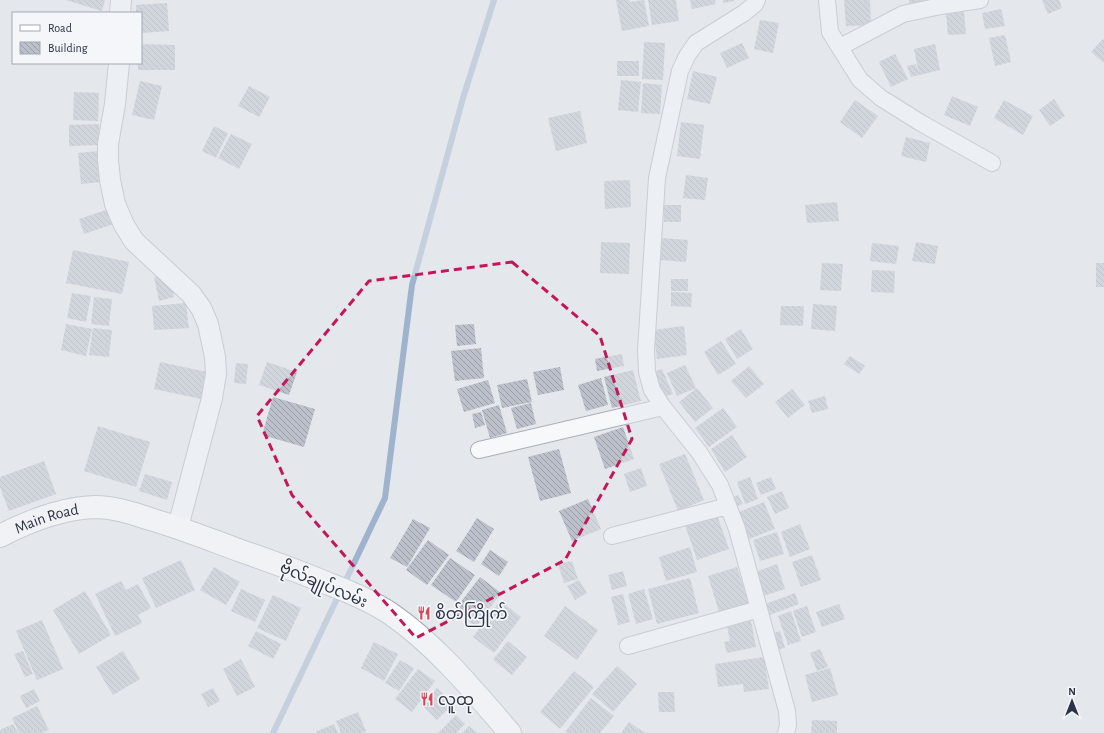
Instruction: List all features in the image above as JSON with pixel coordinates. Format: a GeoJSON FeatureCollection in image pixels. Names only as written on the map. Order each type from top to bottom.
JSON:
{"type":"FeatureCollection","features":[{"type":"Feature","properties":{"kind":"main road","name":"ဗိုလ်‌ချုပ်‌လမ်း"},"geometry":{"type":"LineString","coordinates":[[95,507],[116,509],[178,527],[356,594],[390,613],[422,638],[473,690],[510,733]]}},
{"type":"Feature","properties":{"kind":"main road","name":"Main Road"},"geometry":{"type":"LineString","coordinates":[[0,536],[41,518],[67,510],[95,507]]}},
{"type":"Feature","properties":{"kind":"street"},"geometry":{"type":"LineString","coordinates":[[120,0],[120,12]]}},
{"type":"Feature","properties":{"kind":"street"},"geometry":{"type":"LineString","coordinates":[[757,0],[755,4],[744,13],[696,43],[687,56],[680,71],[657,178],[646,350],[647,372],[652,390],[662,407],[699,452],[720,485],[737,529],[787,710],[788,725],[786,733]]}},
{"type":"Feature","properties":{"kind":"street"},"geometry":{"type":"LineString","coordinates":[[827,0],[830,32],[860,80],[881,98],[921,123],[992,163]]}},
{"type":"Feature","properties":{"kind":"street"},"geometry":{"type":"LineString","coordinates":[[840,47],[903,14],[980,0]]}},
{"type":"Feature","properties":{"kind":"street"},"geometry":{"type":"LineString","coordinates":[[119,64],[115,104],[108,144],[110,180],[115,204],[124,225],[134,241],[191,294],[201,308],[208,324],[215,357],[216,374],[212,398],[178,527]]}},
{"type":"Feature","properties":{"kind":"street"},"geometry":{"type":"LineString","coordinates":[[479,450],[662,407]]}},
{"type":"Feature","properties":{"kind":"street"},"geometry":{"type":"LineString","coordinates":[[612,536],[728,506]]}},
{"type":"Feature","properties":{"kind":"street"},"geometry":{"type":"LineString","coordinates":[[628,646],[759,609]]}},
{"type":"Feature","properties":{"kind":"highlighted area"},"geometry":{"type":"Polygon","coordinates":[[[512,262],[600,336],[632,439],[565,560],[416,638],[292,495],[257,416],[369,281],[512,262]]]}},
{"type":"Feature","properties":{"kind":"building"},"geometry":{"type":"Polygon","coordinates":[[[66,0],[105,0],[102,11],[66,0]]]}},
{"type":"Feature","properties":{"kind":"building"},"geometry":{"type":"Polygon","coordinates":[[[616,0],[629,0],[630,2],[644,0],[649,26],[622,31],[616,0]]]}},
{"type":"Feature","properties":{"kind":"building"},"geometry":{"type":"Polygon","coordinates":[[[648,0],[676,0],[679,21],[652,25],[648,0]]]}},
{"type":"Feature","properties":{"kind":"building"},"geometry":{"type":"Polygon","coordinates":[[[690,0],[715,0],[716,4],[692,9],[690,0]]]}},
{"type":"Feature","properties":{"kind":"building"},"geometry":{"type":"Polygon","coordinates":[[[723,0],[734,0],[734,1],[723,3],[723,0]]]}},
{"type":"Feature","properties":{"kind":"building"},"geometry":{"type":"Polygon","coordinates":[[[844,0],[870,0],[871,25],[846,26],[844,0]]]}},
{"type":"Feature","properties":{"kind":"building"},"geometry":{"type":"Polygon","coordinates":[[[909,0],[924,0],[924,3],[909,4],[909,0]]]}},
{"type":"Feature","properties":{"kind":"building"},"geometry":{"type":"Polygon","coordinates":[[[1042,0],[1059,0],[1062,8],[1048,14],[1042,0]]]}},
{"type":"Feature","properties":{"kind":"building"},"geometry":{"type":"Polygon","coordinates":[[[167,3],[169,31],[142,33],[142,12],[136,12],[136,5],[167,3]]]}},
{"type":"Feature","properties":{"kind":"building"},"geometry":{"type":"Polygon","coordinates":[[[1001,9],[1005,26],[985,29],[982,13],[1001,9]]]}},
{"type":"Feature","properties":{"kind":"building"},"geometry":{"type":"Polygon","coordinates":[[[964,12],[966,34],[948,35],[946,14],[964,12]]]}},
{"type":"Feature","properties":{"kind":"building"},"geometry":{"type":"Polygon","coordinates":[[[760,20],[779,23],[773,53],[754,49],[760,20]]]}},
{"type":"Feature","properties":{"kind":"building"},"geometry":{"type":"Polygon","coordinates":[[[1005,35],[1011,62],[995,66],[989,38],[1005,35]]]}},
{"type":"Feature","properties":{"kind":"building"},"geometry":{"type":"Polygon","coordinates":[[[1103,39],[1104,40],[1104,63],[1091,52],[1103,39]]]}},
{"type":"Feature","properties":{"kind":"building"},"geometry":{"type":"Polygon","coordinates":[[[644,42],[665,43],[663,80],[642,79],[644,42]]]}},
{"type":"Feature","properties":{"kind":"building"},"geometry":{"type":"Polygon","coordinates":[[[742,43],[749,58],[727,68],[720,53],[742,43]]]}},
{"type":"Feature","properties":{"kind":"building"},"geometry":{"type":"Polygon","coordinates":[[[142,44],[175,45],[175,70],[138,70],[138,64],[142,64],[142,44]]]}},
{"type":"Feature","properties":{"kind":"building"},"geometry":{"type":"Polygon","coordinates":[[[935,44],[940,70],[911,77],[907,66],[916,64],[919,74],[914,49],[935,44]]]}},
{"type":"Feature","properties":{"kind":"building"},"geometry":{"type":"Polygon","coordinates":[[[895,54],[908,79],[891,87],[879,62],[895,54]]]}},
{"type":"Feature","properties":{"kind":"building"},"geometry":{"type":"Polygon","coordinates":[[[617,61],[639,61],[639,76],[617,76],[617,61]]]}},
{"type":"Feature","properties":{"kind":"building"},"geometry":{"type":"Polygon","coordinates":[[[693,71],[717,77],[710,104],[687,99],[693,71]]]}},
{"type":"Feature","properties":{"kind":"building"},"geometry":{"type":"Polygon","coordinates":[[[621,80],[641,82],[638,112],[618,110],[621,80]]]}},
{"type":"Feature","properties":{"kind":"building"},"geometry":{"type":"Polygon","coordinates":[[[140,81],[162,86],[154,120],[132,115],[140,81]]]}},
{"type":"Feature","properties":{"kind":"building"},"geometry":{"type":"Polygon","coordinates":[[[643,83],[662,85],[660,114],[641,113],[643,83]]]}},
{"type":"Feature","properties":{"kind":"building"},"geometry":{"type":"Polygon","coordinates":[[[249,86],[270,97],[259,117],[238,106],[249,86]]]}},
{"type":"Feature","properties":{"kind":"building"},"geometry":{"type":"Polygon","coordinates":[[[74,92],[99,93],[98,121],[73,120],[74,92]]]}},
{"type":"Feature","properties":{"kind":"building"},"geometry":{"type":"Polygon","coordinates":[[[952,96],[978,107],[970,126],[944,115],[952,96]]]}},
{"type":"Feature","properties":{"kind":"building"},"geometry":{"type":"Polygon","coordinates":[[[1054,99],[1065,116],[1050,126],[1039,110],[1054,99]]]}},
{"type":"Feature","properties":{"kind":"building"},"geometry":{"type":"Polygon","coordinates":[[[855,100],[878,116],[862,138],[840,122],[855,100]]]}},
{"type":"Feature","properties":{"kind":"building"},"geometry":{"type":"Polygon","coordinates":[[[1004,100],[1033,116],[1023,135],[994,118],[1004,100]]]}},
{"type":"Feature","properties":{"kind":"building"},"geometry":{"type":"Polygon","coordinates":[[[580,111],[587,143],[556,151],[548,118],[580,111]]]}},
{"type":"Feature","properties":{"kind":"building"},"geometry":{"type":"Polygon","coordinates":[[[681,122],[704,125],[700,159],[677,156],[681,122]]]}},
{"type":"Feature","properties":{"kind":"building"},"geometry":{"type":"Polygon","coordinates":[[[99,124],[99,145],[69,146],[69,125],[99,124]]]}},
{"type":"Feature","properties":{"kind":"building"},"geometry":{"type":"Polygon","coordinates":[[[214,126],[228,133],[216,158],[202,151],[214,126]]]}},
{"type":"Feature","properties":{"kind":"building"},"geometry":{"type":"Polygon","coordinates":[[[231,134],[252,144],[239,169],[218,158],[231,134]]]}},
{"type":"Feature","properties":{"kind":"building"},"geometry":{"type":"Polygon","coordinates":[[[906,137],[930,143],[926,162],[901,156],[906,137]]]}},
{"type":"Feature","properties":{"kind":"building"},"geometry":{"type":"Polygon","coordinates":[[[99,151],[102,182],[81,184],[78,153],[99,151]]]}},
{"type":"Feature","properties":{"kind":"building"},"geometry":{"type":"Polygon","coordinates":[[[686,175],[708,178],[705,200],[683,198],[686,175]]]}},
{"type":"Feature","properties":{"kind":"building"},"geometry":{"type":"Polygon","coordinates":[[[630,180],[631,207],[605,209],[604,181],[630,180]]]}},
{"type":"Feature","properties":{"kind":"building"},"geometry":{"type":"Polygon","coordinates":[[[837,202],[839,221],[807,223],[805,205],[837,202]]]}},
{"type":"Feature","properties":{"kind":"building"},"geometry":{"type":"Polygon","coordinates":[[[664,205],[681,205],[681,222],[664,222],[664,205]]]}},
{"type":"Feature","properties":{"kind":"building"},"geometry":{"type":"Polygon","coordinates":[[[109,209],[114,224],[84,234],[79,219],[109,209]]]}},
{"type":"Feature","properties":{"kind":"building"},"geometry":{"type":"Polygon","coordinates":[[[661,238],[688,240],[686,262],[660,260],[661,238]]]}},
{"type":"Feature","properties":{"kind":"building"},"geometry":{"type":"Polygon","coordinates":[[[601,242],[630,243],[629,274],[600,273],[601,242]]]}},
{"type":"Feature","properties":{"kind":"building"},"geometry":{"type":"Polygon","coordinates":[[[916,242],[938,246],[935,264],[912,261],[916,242]]]}},
{"type":"Feature","properties":{"kind":"building"},"geometry":{"type":"Polygon","coordinates":[[[872,243],[899,246],[896,264],[870,261],[872,243]]]}},
{"type":"Feature","properties":{"kind":"building"},"geometry":{"type":"Polygon","coordinates":[[[73,250],[129,262],[122,294],[66,283],[73,250]]]}},
{"type":"Feature","properties":{"kind":"building"},"geometry":{"type":"Polygon","coordinates":[[[822,263],[843,264],[841,291],[820,290],[822,263]]]}},
{"type":"Feature","properties":{"kind":"building"},"geometry":{"type":"Polygon","coordinates":[[[1096,263],[1104,263],[1104,287],[1096,287],[1096,263]]]}},
{"type":"Feature","properties":{"kind":"building"},"geometry":{"type":"Polygon","coordinates":[[[872,270],[895,271],[894,293],[871,292],[872,270]]]}},
{"type":"Feature","properties":{"kind":"building"},"geometry":{"type":"Polygon","coordinates":[[[169,273],[174,297],[159,301],[154,277],[169,273]]]}},
{"type":"Feature","properties":{"kind":"building"},"geometry":{"type":"Polygon","coordinates":[[[671,279],[688,279],[688,291],[671,291],[671,279]]]}},
{"type":"Feature","properties":{"kind":"building"},"geometry":{"type":"Polygon","coordinates":[[[671,292],[692,293],[691,307],[671,306],[671,292]]]}},
{"type":"Feature","properties":{"kind":"building"},"geometry":{"type":"Polygon","coordinates":[[[72,293],[91,296],[86,322],[67,318],[72,293]]]}},
{"type":"Feature","properties":{"kind":"building"},"geometry":{"type":"Polygon","coordinates":[[[94,297],[112,299],[109,326],[91,324],[94,297]]]}},
{"type":"Feature","properties":{"kind":"building"},"geometry":{"type":"Polygon","coordinates":[[[186,303],[189,328],[154,330],[152,306],[186,303]]]}},
{"type":"Feature","properties":{"kind":"building"},"geometry":{"type":"Polygon","coordinates":[[[813,304],[837,306],[835,331],[811,329],[813,304]]]}},
{"type":"Feature","properties":{"kind":"building"},"geometry":{"type":"Polygon","coordinates":[[[781,306],[804,306],[803,326],[780,325],[781,306]]]}},
{"type":"Feature","properties":{"kind":"building"},"geometry":{"type":"Polygon","coordinates":[[[66,324],[92,329],[86,356],[61,350],[66,324]]]}},
{"type":"Feature","properties":{"kind":"building"},"geometry":{"type":"Polygon","coordinates":[[[474,324],[476,344],[457,346],[455,325],[474,324]]]}},
{"type":"Feature","properties":{"kind":"building"},"geometry":{"type":"Polygon","coordinates":[[[684,326],[687,355],[657,359],[653,330],[684,326]]]}},
{"type":"Feature","properties":{"kind":"building"},"geometry":{"type":"Polygon","coordinates":[[[93,328],[112,330],[109,357],[89,355],[93,328]]]}},
{"type":"Feature","properties":{"kind":"building"},"geometry":{"type":"Polygon","coordinates":[[[741,329],[753,349],[737,359],[725,339],[741,329]]]}},
{"type":"Feature","properties":{"kind":"building"},"geometry":{"type":"Polygon","coordinates":[[[721,341],[736,364],[718,375],[704,352],[721,341]]]}},
{"type":"Feature","properties":{"kind":"building"},"geometry":{"type":"Polygon","coordinates":[[[481,348],[484,378],[455,381],[451,351],[481,348]]]}},
{"type":"Feature","properties":{"kind":"building"},"geometry":{"type":"Polygon","coordinates":[[[622,354],[624,366],[597,371],[595,359],[622,354]]]}},
{"type":"Feature","properties":{"kind":"building"},"geometry":{"type":"Polygon","coordinates":[[[850,356],[865,366],[859,374],[844,364],[850,356]]]}},
{"type":"Feature","properties":{"kind":"building"},"geometry":{"type":"Polygon","coordinates":[[[160,362],[207,372],[201,399],[154,389],[160,362]]]}},
{"type":"Feature","properties":{"kind":"building"},"geometry":{"type":"Polygon","coordinates":[[[267,362],[297,372],[289,395],[259,385],[267,362]]]}},
{"type":"Feature","properties":{"kind":"building"},"geometry":{"type":"Polygon","coordinates":[[[236,363],[248,364],[246,384],[234,383],[236,363]]]}},
{"type":"Feature","properties":{"kind":"building"},"geometry":{"type":"Polygon","coordinates":[[[685,365],[696,388],[677,396],[667,373],[685,365]]]}},
{"type":"Feature","properties":{"kind":"building"},"geometry":{"type":"Polygon","coordinates":[[[749,366],[764,384],[746,398],[731,381],[749,366]]]}},
{"type":"Feature","properties":{"kind":"building"},"geometry":{"type":"Polygon","coordinates":[[[560,367],[564,390],[538,395],[533,372],[560,367]]]}},
{"type":"Feature","properties":{"kind":"building"},"geometry":{"type":"Polygon","coordinates":[[[662,369],[673,394],[662,398],[651,373],[662,369]]]}},
{"type":"Feature","properties":{"kind":"building"},"geometry":{"type":"Polygon","coordinates":[[[633,370],[641,401],[612,408],[604,377],[633,370]]]}},
{"type":"Feature","properties":{"kind":"building"},"geometry":{"type":"Polygon","coordinates":[[[601,378],[608,405],[586,411],[578,385],[601,378]]]}},
{"type":"Feature","properties":{"kind":"building"},"geometry":{"type":"Polygon","coordinates":[[[527,379],[532,402],[502,408],[497,385],[527,379]]]}},
{"type":"Feature","properties":{"kind":"building"},"geometry":{"type":"Polygon","coordinates":[[[488,380],[495,403],[464,412],[457,389],[488,380]]]}},
{"type":"Feature","properties":{"kind":"building"},"geometry":{"type":"Polygon","coordinates":[[[697,388],[713,408],[695,422],[679,402],[697,388]]]}},
{"type":"Feature","properties":{"kind":"building"},"geometry":{"type":"Polygon","coordinates":[[[792,389],[805,405],[788,418],[775,402],[792,389]]]}},
{"type":"Feature","properties":{"kind":"building"},"geometry":{"type":"Polygon","coordinates":[[[825,396],[828,409],[812,413],[808,401],[825,396]]]}},
{"type":"Feature","properties":{"kind":"building"},"geometry":{"type":"Polygon","coordinates":[[[273,397],[315,409],[304,447],[262,435],[273,397]]]}},
{"type":"Feature","properties":{"kind":"building"},"geometry":{"type":"Polygon","coordinates":[[[531,403],[536,424],[517,429],[511,408],[531,403]]]}},
{"type":"Feature","properties":{"kind":"building"},"geometry":{"type":"Polygon","coordinates":[[[499,405],[507,433],[490,438],[482,410],[499,405]]]}},
{"type":"Feature","properties":{"kind":"building"},"geometry":{"type":"Polygon","coordinates":[[[723,408],[737,427],[709,447],[695,428],[723,408]]]}},
{"type":"Feature","properties":{"kind":"building"},"geometry":{"type":"Polygon","coordinates":[[[481,412],[485,425],[475,428],[472,414],[481,412]]]}},
{"type":"Feature","properties":{"kind":"building"},"geometry":{"type":"Polygon","coordinates":[[[98,426],[150,442],[136,487],[84,471],[98,426]]]}},
{"type":"Feature","properties":{"kind":"building"},"geometry":{"type":"Polygon","coordinates":[[[623,427],[634,459],[605,469],[594,437],[623,427]]]}},
{"type":"Feature","properties":{"kind":"building"},"geometry":{"type":"Polygon","coordinates":[[[732,435],[747,457],[725,472],[711,449],[732,435]]]}},
{"type":"Feature","properties":{"kind":"building"},"geometry":{"type":"Polygon","coordinates":[[[559,449],[571,493],[540,501],[528,457],[559,449]]]}},
{"type":"Feature","properties":{"kind":"building"},"geometry":{"type":"Polygon","coordinates":[[[685,454],[704,500],[678,511],[659,464],[685,454]]]}},
{"type":"Feature","properties":{"kind":"building"},"geometry":{"type":"Polygon","coordinates":[[[44,461],[56,494],[9,511],[0,487],[0,477],[44,461]]]}},
{"type":"Feature","properties":{"kind":"building"},"geometry":{"type":"Polygon","coordinates":[[[641,468],[647,486],[630,492],[624,474],[641,468]]]}},
{"type":"Feature","properties":{"kind":"building"},"geometry":{"type":"Polygon","coordinates":[[[145,474],[172,482],[167,500],[139,491],[145,474]]]}},
{"type":"Feature","properties":{"kind":"building"},"geometry":{"type":"Polygon","coordinates":[[[750,477],[758,499],[745,504],[737,482],[750,477]]]}},
{"type":"Feature","properties":{"kind":"building"},"geometry":{"type":"Polygon","coordinates":[[[771,477],[776,489],[761,495],[756,483],[771,477]]]}},
{"type":"Feature","properties":{"kind":"building"},"geometry":{"type":"Polygon","coordinates":[[[782,491],[789,508],[775,514],[767,497],[782,491]]]}},
{"type":"Feature","properties":{"kind":"building"},"geometry":{"type":"Polygon","coordinates":[[[738,495],[743,504],[735,507],[731,498],[738,495]]]}},
{"type":"Feature","properties":{"kind":"building"},"geometry":{"type":"Polygon","coordinates":[[[588,499],[601,529],[572,541],[559,511],[588,499]]]}},
{"type":"Feature","properties":{"kind":"building"},"geometry":{"type":"Polygon","coordinates":[[[764,502],[775,529],[749,539],[739,512],[764,502]]]}},
{"type":"Feature","properties":{"kind":"building"},"geometry":{"type":"Polygon","coordinates":[[[717,515],[729,549],[697,560],[685,525],[717,515]]]}},
{"type":"Feature","properties":{"kind":"building"},"geometry":{"type":"Polygon","coordinates":[[[477,518],[494,529],[474,562],[456,551],[477,518]]]}},
{"type":"Feature","properties":{"kind":"building"},"geometry":{"type":"Polygon","coordinates":[[[413,519],[430,528],[407,567],[390,558],[413,519]]]}},
{"type":"Feature","properties":{"kind":"building"},"geometry":{"type":"Polygon","coordinates":[[[800,524],[810,549],[790,557],[781,532],[800,524]]]}},
{"type":"Feature","properties":{"kind":"building"},"geometry":{"type":"Polygon","coordinates":[[[777,532],[784,554],[760,561],[753,540],[777,532]]]}},
{"type":"Feature","properties":{"kind":"building"},"geometry":{"type":"Polygon","coordinates":[[[428,540],[449,555],[427,585],[406,570],[428,540]]]}},
{"type":"Feature","properties":{"kind":"building"},"geometry":{"type":"Polygon","coordinates":[[[690,547],[697,572],[666,581],[659,557],[690,547]]]}},
{"type":"Feature","properties":{"kind":"building"},"geometry":{"type":"Polygon","coordinates":[[[490,550],[508,562],[499,576],[481,564],[490,550]]]}},
{"type":"Feature","properties":{"kind":"building"},"geometry":{"type":"Polygon","coordinates":[[[812,555],[821,580],[801,587],[792,562],[812,555]]]}},
{"type":"Feature","properties":{"kind":"building"},"geometry":{"type":"Polygon","coordinates":[[[450,558],[475,575],[456,602],[431,585],[450,558]]]}},
{"type":"Feature","properties":{"kind":"building"},"geometry":{"type":"Polygon","coordinates":[[[181,560],[195,590],[156,608],[142,578],[181,560]]]}},
{"type":"Feature","properties":{"kind":"building"},"geometry":{"type":"Polygon","coordinates":[[[572,561],[578,579],[564,583],[558,564],[572,561]]]}},
{"type":"Feature","properties":{"kind":"building"},"geometry":{"type":"Polygon","coordinates":[[[777,564],[785,589],[763,596],[755,572],[777,564]]]}},
{"type":"Feature","properties":{"kind":"building"},"geometry":{"type":"Polygon","coordinates":[[[214,567],[240,582],[226,605],[200,590],[214,567]]]}},
{"type":"Feature","properties":{"kind":"building"},"geometry":{"type":"Polygon","coordinates":[[[737,567],[749,604],[719,612],[708,576],[737,567]]]}},
{"type":"Feature","properties":{"kind":"building"},"geometry":{"type":"Polygon","coordinates":[[[623,571],[627,586],[612,590],[608,575],[623,571]]]}},
{"type":"Feature","properties":{"kind":"building"},"geometry":{"type":"Polygon","coordinates":[[[480,577],[501,593],[476,627],[454,611],[480,577]]]}},
{"type":"Feature","properties":{"kind":"building"},"geometry":{"type":"Polygon","coordinates":[[[690,578],[699,613],[657,624],[648,589],[690,578]]]}},
{"type":"Feature","properties":{"kind":"building"},"geometry":{"type":"Polygon","coordinates":[[[579,580],[587,593],[575,600],[567,586],[579,580]]]}},
{"type":"Feature","properties":{"kind":"building"},"geometry":{"type":"Polygon","coordinates":[[[121,581],[126,590],[138,584],[151,608],[138,615],[142,623],[115,636],[95,594],[121,581]]]}},
{"type":"Feature","properties":{"kind":"building"},"geometry":{"type":"Polygon","coordinates":[[[241,589],[265,600],[255,622],[231,611],[241,589]]]}},
{"type":"Feature","properties":{"kind":"building"},"geometry":{"type":"Polygon","coordinates":[[[644,589],[653,619],[636,624],[628,594],[644,589]]]}},
{"type":"Feature","properties":{"kind":"building"},"geometry":{"type":"Polygon","coordinates":[[[85,591],[111,635],[79,654],[53,610],[85,591]]]}},
{"type":"Feature","properties":{"kind":"building"},"geometry":{"type":"Polygon","coordinates":[[[795,593],[799,604],[767,616],[763,605],[795,593]]]}},
{"type":"Feature","properties":{"kind":"building"},"geometry":{"type":"Polygon","coordinates":[[[623,594],[630,622],[618,625],[611,597],[623,594]]]}},
{"type":"Feature","properties":{"kind":"building"},"geometry":{"type":"Polygon","coordinates":[[[273,595],[301,608],[286,641],[257,628],[273,595]]]}},
{"type":"Feature","properties":{"kind":"building"},"geometry":{"type":"Polygon","coordinates":[[[500,601],[521,617],[494,653],[473,637],[500,601]]]}},
{"type":"Feature","properties":{"kind":"building"},"geometry":{"type":"Polygon","coordinates":[[[839,604],[845,619],[822,627],[816,612],[839,604]]]}},
{"type":"Feature","properties":{"kind":"building"},"geometry":{"type":"Polygon","coordinates":[[[565,606],[598,630],[577,660],[544,636],[565,606]]]}},
{"type":"Feature","properties":{"kind":"building"},"geometry":{"type":"Polygon","coordinates":[[[807,606],[816,632],[802,637],[793,611],[807,606]]]}},
{"type":"Feature","properties":{"kind":"building"},"geometry":{"type":"Polygon","coordinates":[[[791,611],[801,641],[788,645],[778,616],[791,611]]]}},
{"type":"Feature","properties":{"kind":"building"},"geometry":{"type":"Polygon","coordinates":[[[42,620],[63,669],[37,680],[16,631],[42,620]]]}},
{"type":"Feature","properties":{"kind":"building"},"geometry":{"type":"Polygon","coordinates":[[[751,621],[756,647],[727,653],[724,642],[730,641],[727,626],[751,621]]]}},
{"type":"Feature","properties":{"kind":"building"},"geometry":{"type":"Polygon","coordinates":[[[256,631],[281,644],[273,659],[248,646],[256,631]]]}},
{"type":"Feature","properties":{"kind":"building"},"geometry":{"type":"Polygon","coordinates":[[[780,631],[785,648],[775,650],[771,634],[780,631]]]}},
{"type":"Feature","properties":{"kind":"building"},"geometry":{"type":"Polygon","coordinates":[[[508,641],[527,657],[512,675],[493,660],[508,641]]]}},
{"type":"Feature","properties":{"kind":"building"},"geometry":{"type":"Polygon","coordinates":[[[374,642],[398,654],[384,681],[361,668],[374,642]]]}},
{"type":"Feature","properties":{"kind":"building"},"geometry":{"type":"Polygon","coordinates":[[[820,649],[828,667],[817,671],[810,653],[820,649]]]}},
{"type":"Feature","properties":{"kind":"building"},"geometry":{"type":"Polygon","coordinates":[[[23,651],[33,674],[25,677],[14,654],[23,651]]]}},
{"type":"Feature","properties":{"kind":"building"},"geometry":{"type":"Polygon","coordinates":[[[123,651],[140,679],[113,695],[96,667],[123,651]]]}},
{"type":"Feature","properties":{"kind":"building"},"geometry":{"type":"Polygon","coordinates":[[[764,657],[769,689],[744,692],[743,684],[718,687],[715,664],[764,657]]]}},
{"type":"Feature","properties":{"kind":"building"},"geometry":{"type":"Polygon","coordinates":[[[241,659],[255,687],[237,696],[223,669],[241,659]]]}},
{"type":"Feature","properties":{"kind":"building"},"geometry":{"type":"Polygon","coordinates":[[[400,660],[414,668],[399,691],[385,683],[400,660]]]}},
{"type":"Feature","properties":{"kind":"building"},"geometry":{"type":"Polygon","coordinates":[[[617,666],[637,684],[613,712],[592,694],[617,666]]]}},
{"type":"Feature","properties":{"kind":"building"},"geometry":{"type":"Polygon","coordinates":[[[830,668],[838,695],[812,702],[805,675],[830,668]]]}},
{"type":"Feature","properties":{"kind":"building"},"geometry":{"type":"Polygon","coordinates":[[[418,669],[435,681],[412,712],[395,699],[418,669]]]}},
{"type":"Feature","properties":{"kind":"building"},"geometry":{"type":"Polygon","coordinates":[[[574,671],[594,687],[560,729],[540,712],[574,671]]]}},
{"type":"Feature","properties":{"kind":"building"},"geometry":{"type":"Polygon","coordinates":[[[213,688],[220,701],[208,707],[201,694],[213,688]]]}},
{"type":"Feature","properties":{"kind":"building"},"geometry":{"type":"Polygon","coordinates":[[[437,688],[453,704],[437,720],[421,704],[437,688]]]}},
{"type":"Feature","properties":{"kind":"building"},"geometry":{"type":"Polygon","coordinates":[[[34,689],[40,701],[26,708],[20,696],[34,689]]]}},
{"type":"Feature","properties":{"kind":"building"},"geometry":{"type":"Polygon","coordinates":[[[658,692],[674,692],[675,712],[659,712],[658,692]]]}},
{"type":"Feature","properties":{"kind":"building"},"geometry":{"type":"Polygon","coordinates":[[[591,698],[614,716],[600,733],[565,732],[591,698]]]}},
{"type":"Feature","properties":{"kind":"building"},"geometry":{"type":"Polygon","coordinates":[[[37,706],[49,730],[42,733],[19,733],[12,718],[37,706]]]}},
{"type":"Feature","properties":{"kind":"building"},"geometry":{"type":"Polygon","coordinates":[[[358,712],[366,731],[362,733],[341,733],[336,721],[358,712]]]}},
{"type":"Feature","properties":{"kind":"building"},"geometry":{"type":"Polygon","coordinates":[[[456,715],[465,724],[456,733],[438,733],[456,715]]]}},
{"type":"Feature","properties":{"kind":"building"},"geometry":{"type":"Polygon","coordinates":[[[812,720],[837,721],[837,733],[811,733],[812,720]]]}},
{"type":"Feature","properties":{"kind":"building"},"geometry":{"type":"Polygon","coordinates":[[[629,722],[645,733],[621,733],[629,722]]]}},
{"type":"Feature","properties":{"kind":"building"},"geometry":{"type":"Polygon","coordinates":[[[13,724],[18,733],[0,733],[0,730],[13,724]]]}},
{"type":"Feature","properties":{"kind":"building"},"geometry":{"type":"Polygon","coordinates":[[[334,724],[338,733],[317,733],[317,731],[334,724]]]}},
{"type":"Feature","properties":{"kind":"building"},"geometry":{"type":"Polygon","coordinates":[[[469,726],[477,733],[462,733],[469,726]]]}},
{"type":"Feature","properties":{"kind":"waterway"},"geometry":{"type":"LineString","coordinates":[[273,733],[385,498],[412,285],[463,98],[494,0]]}},
{"type":"Feature","properties":{"kind":"place","name":"စိတ်ကြိုက်"},"geometry":{"type":"Point","coordinates":[424,613]}},
{"type":"Feature","properties":{"kind":"place","name":"လူထု"},"geometry":{"type":"Point","coordinates":[427,699]}}]}
